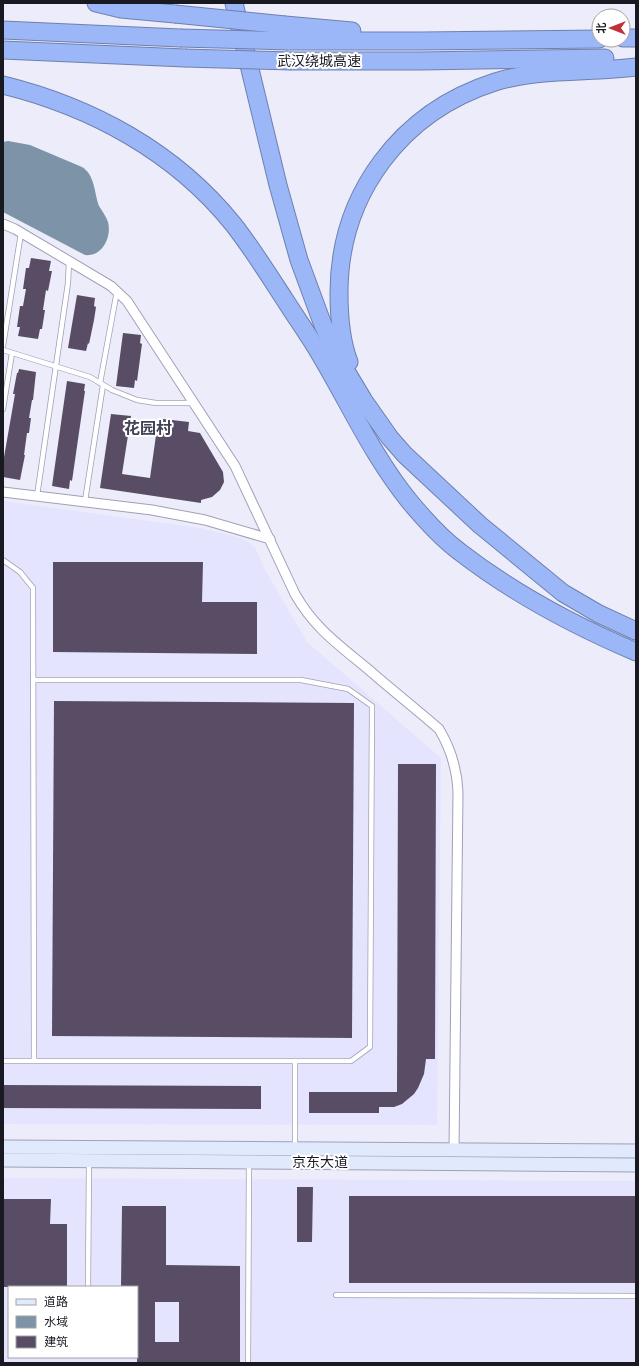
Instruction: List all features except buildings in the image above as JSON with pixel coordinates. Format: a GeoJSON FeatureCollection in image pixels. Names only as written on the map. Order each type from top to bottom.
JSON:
{"type":"FeatureCollection","features":[{"type":"Feature","properties":{"kind":"highway"},"geometry":{"type":"LineString","coordinates":[[96,3],[121,9],[175,14],[286,33],[460,40],[591,38]]}},
{"type":"Feature","properties":{"kind":"highway"},"geometry":{"type":"LineString","coordinates":[[223,3],[277,225],[288,263],[313,329],[320,354]]}},
{"type":"Feature","properties":{"kind":"highway"},"geometry":{"type":"LineString","coordinates":[[234,3],[278,185],[299,260],[323,325],[348,374],[380,426],[405,455],[480,525],[563,593],[599,614],[636,631]]}},
{"type":"Feature","properties":{"kind":"highway","name":"武汉绕城高速"},"geometry":{"type":"LineString","coordinates":[[3,30],[180,38],[286,33]]}},
{"type":"Feature","properties":{"kind":"highway","name":"武汉绕城高速"},"geometry":{"type":"LineString","coordinates":[[3,50],[292,61],[636,58]]}},
{"type":"Feature","properties":{"kind":"highway"},"geometry":{"type":"LineString","coordinates":[[364,401],[346,355],[339,303],[340,268],[346,236],[356,206],[369,180],[389,151],[415,126],[444,105],[472,91],[495,82],[513,77],[540,73],[636,67]]}},
{"type":"Feature","properties":{"kind":"highway"},"geometry":{"type":"LineString","coordinates":[[3,86],[26,91],[70,107],[117,128],[142,142],[183,173],[217,206],[245,240],[320,354],[383,466],[411,503],[442,536],[458,551],[513,588],[577,624],[636,652]]}},
{"type":"Feature","properties":{"kind":"main road","name":"京东大道"},"geometry":{"type":"LineString","coordinates":[[3,1147],[636,1151]]}},
{"type":"Feature","properties":{"kind":"main road","name":"京东大道"},"geometry":{"type":"LineString","coordinates":[[3,1160],[636,1164]]}},
{"type":"Feature","properties":{"kind":"street"},"geometry":{"type":"LineString","coordinates":[[3,224],[21,233],[117,291],[132,307],[235,466],[295,594],[312,620],[329,637],[439,729],[452,757],[458,780],[454,1150]]}},
{"type":"Feature","properties":{"kind":"street"},"geometry":{"type":"LineString","coordinates":[[3,492],[152,510],[205,520],[270,539]]}},
{"type":"Feature","properties":{"kind":"lane"},"geometry":{"type":"LineString","coordinates":[[3,346],[21,233]]}},
{"type":"Feature","properties":{"kind":"lane"},"geometry":{"type":"LineString","coordinates":[[37,496],[68,283],[69,262]]}},
{"type":"Feature","properties":{"kind":"lane"},"geometry":{"type":"LineString","coordinates":[[85,501],[117,291]]}},
{"type":"Feature","properties":{"kind":"lane"},"geometry":{"type":"LineString","coordinates":[[3,350],[90,377],[112,390],[146,402],[194,403]]}},
{"type":"Feature","properties":{"kind":"lane"},"geometry":{"type":"LineString","coordinates":[[3,409],[12,353]]}},
{"type":"Feature","properties":{"kind":"lane"},"geometry":{"type":"LineString","coordinates":[[3,560],[20,572],[33,588],[34,1060]]}},
{"type":"Feature","properties":{"kind":"lane"},"geometry":{"type":"LineString","coordinates":[[3,1060],[351,1061],[370,1047],[372,706],[348,689],[301,680],[33,680]]}},
{"type":"Feature","properties":{"kind":"lane"},"geometry":{"type":"LineString","coordinates":[[295,1061],[295,1149]]}},
{"type":"Feature","properties":{"kind":"lane"},"geometry":{"type":"LineString","coordinates":[[88,1286],[89,1161]]}},
{"type":"Feature","properties":{"kind":"lane"},"geometry":{"type":"LineString","coordinates":[[248,1363],[249,1162]]}},
{"type":"Feature","properties":{"kind":"lane"},"geometry":{"type":"LineString","coordinates":[[336,1295],[636,1296]]}},
{"type":"Feature","properties":{"kind":"shaded area"},"geometry":{"type":"Polygon","coordinates":[[[3,501],[200,528],[241,538],[255,547],[264,568],[307,642],[441,758],[437,1125],[3,1124],[3,501]]]}},
{"type":"Feature","properties":{"kind":"shaded area"},"geometry":{"type":"Polygon","coordinates":[[[3,1178],[636,1181],[636,1363],[3,1363],[3,1178]]]}},
{"type":"Feature","properties":{"kind":"water"},"geometry":{"type":"Polygon","coordinates":[[[8,141],[30,145],[86,170],[94,184],[99,206],[108,222],[109,228],[107,240],[101,249],[91,255],[85,255],[3,212],[3,142],[8,141]]]}},
{"type":"Feature","properties":{"kind":"district","name":"花园村"},"geometry":{"type":"Point","coordinates":[148,428]}}]}
